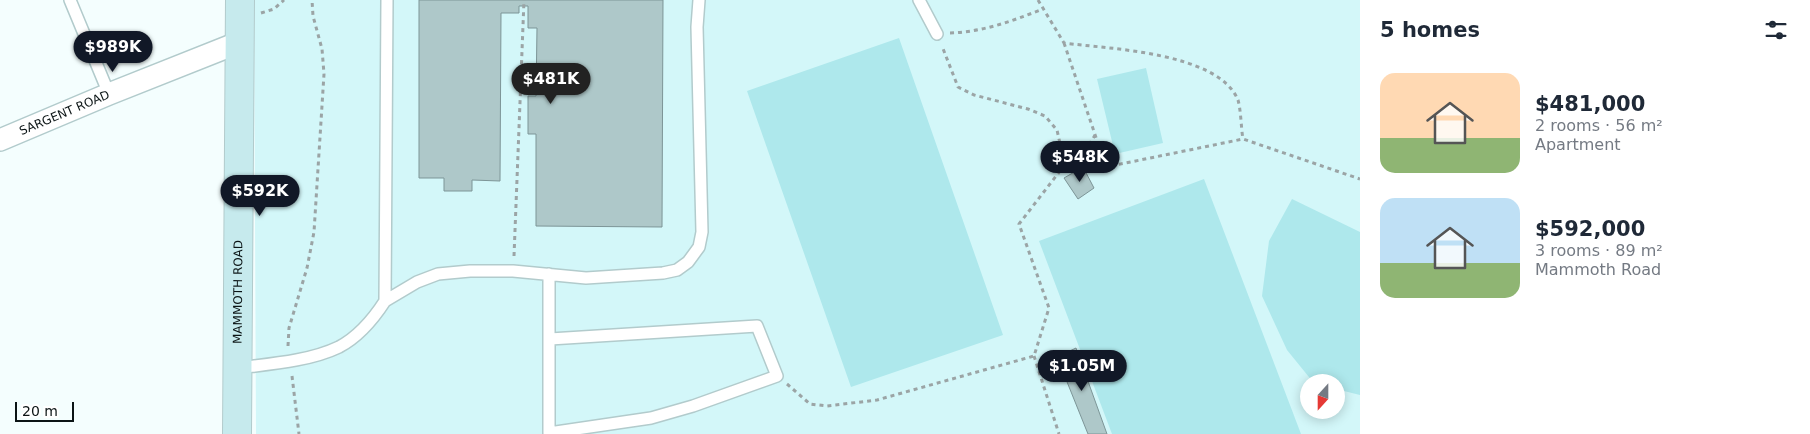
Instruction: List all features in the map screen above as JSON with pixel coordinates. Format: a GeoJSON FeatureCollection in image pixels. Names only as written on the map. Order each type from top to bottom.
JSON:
{"type":"FeatureCollection","features":[{"type":"Feature","properties":{"kind":"main road","name":"MAMMOTH ROAD"},"geometry":{"type":"LineString","coordinates":[[237,434],[240,42],[251,6]]}},
{"type":"Feature","properties":{"kind":"street","name":"SARGENT ROAD"},"geometry":{"type":"LineString","coordinates":[[0,140],[240,42]]}},
{"type":"Feature","properties":{"kind":"lane"},"geometry":{"type":"LineString","coordinates":[[70,0],[109,94]]}},
{"type":"Feature","properties":{"kind":"lane"},"geometry":{"type":"LineString","coordinates":[[386,301],[387,0]]}},
{"type":"Feature","properties":{"kind":"lane"},"geometry":{"type":"LineString","coordinates":[[238,368],[290,361],[340,346],[376,315],[386,301],[417,282],[438,274],[470,271],[514,271],[586,278],[663,273],[677,270],[688,262],[699,247],[702,232],[697,27],[699,0]]}},
{"type":"Feature","properties":{"kind":"lane"},"geometry":{"type":"LineString","coordinates":[[919,0],[937,34]]}},
{"type":"Feature","properties":{"kind":"lane"},"geometry":{"type":"LineString","coordinates":[[549,274],[549,433],[651,418],[693,406],[777,376],[758,326],[550,339]]}},
{"type":"Feature","properties":{"kind":"path"},"geometry":{"type":"LineString","coordinates":[[251,6],[274,9],[284,0]]}},
{"type":"Feature","properties":{"kind":"path"},"geometry":{"type":"LineString","coordinates":[[288,346],[289,328],[307,268],[314,232],[324,74],[322,49],[313,16],[312,0]]}},
{"type":"Feature","properties":{"kind":"path"},"geometry":{"type":"LineString","coordinates":[[514,271],[524,0]]}},
{"type":"Feature","properties":{"kind":"path"},"geometry":{"type":"LineString","coordinates":[[1038,0],[1064,43],[1106,167],[1243,139],[1360,179]]}},
{"type":"Feature","properties":{"kind":"path"},"geometry":{"type":"LineString","coordinates":[[1043,8],[1008,22],[980,30],[937,34],[958,87],[974,96],[1028,109],[1045,116],[1057,130],[1061,148],[1060,171]]}},
{"type":"Feature","properties":{"kind":"path"},"geometry":{"type":"LineString","coordinates":[[1064,43],[1173,58],[1202,68],[1223,81],[1238,100],[1243,139]]}},
{"type":"Feature","properties":{"kind":"path"},"geometry":{"type":"LineString","coordinates":[[1059,434],[1034,356],[1049,308],[1019,224],[1060,171],[1084,154],[1096,135]]}},
{"type":"Feature","properties":{"kind":"path"},"geometry":{"type":"LineString","coordinates":[[777,376],[810,404],[827,406],[877,400],[1034,356]]}},
{"type":"Feature","properties":{"kind":"path"},"geometry":{"type":"LineString","coordinates":[[292,376],[299,434]]}},
{"type":"Feature","properties":{"kind":"shaded area"},"geometry":{"type":"Polygon","coordinates":[[[254,0],[1360,0],[1360,434],[256,434],[254,0]]]}},
{"type":"Feature","properties":{"kind":"shaded area"},"geometry":{"type":"Polygon","coordinates":[[[899,38],[1003,335],[851,387],[747,91],[899,38]]]}},
{"type":"Feature","properties":{"kind":"shaded area"},"geometry":{"type":"Polygon","coordinates":[[[1146,68],[1163,143],[1115,154],[1097,79],[1146,68]]]}},
{"type":"Feature","properties":{"kind":"shaded area"},"geometry":{"type":"Polygon","coordinates":[[[1204,179],[1301,434],[1112,434],[1039,241],[1204,179]]]}},
{"type":"Feature","properties":{"kind":"shaded area"},"geometry":{"type":"Polygon","coordinates":[[[1292,199],[1360,232],[1360,395],[1345,391],[1345,374],[1306,374],[1287,350],[1262,296],[1269,241],[1292,199]]]}},
{"type":"Feature","properties":{"kind":"building"},"geometry":{"type":"Polygon","coordinates":[[[419,0],[663,0],[662,227],[536,226],[536,134],[528,134],[528,96],[536,96],[537,28],[528,28],[528,6],[519,6],[519,13],[501,13],[500,181],[472,180],[472,191],[444,191],[444,178],[419,178],[419,0]]]}},
{"type":"Feature","properties":{"kind":"building"},"geometry":{"type":"Polygon","coordinates":[[[1083,167],[1094,188],[1078,199],[1064,178],[1083,167]]]}},
{"type":"Feature","properties":{"kind":"building"},"geometry":{"type":"Polygon","coordinates":[[[1076,348],[1107,434],[1088,434],[1057,357],[1076,348]]]}}]}
